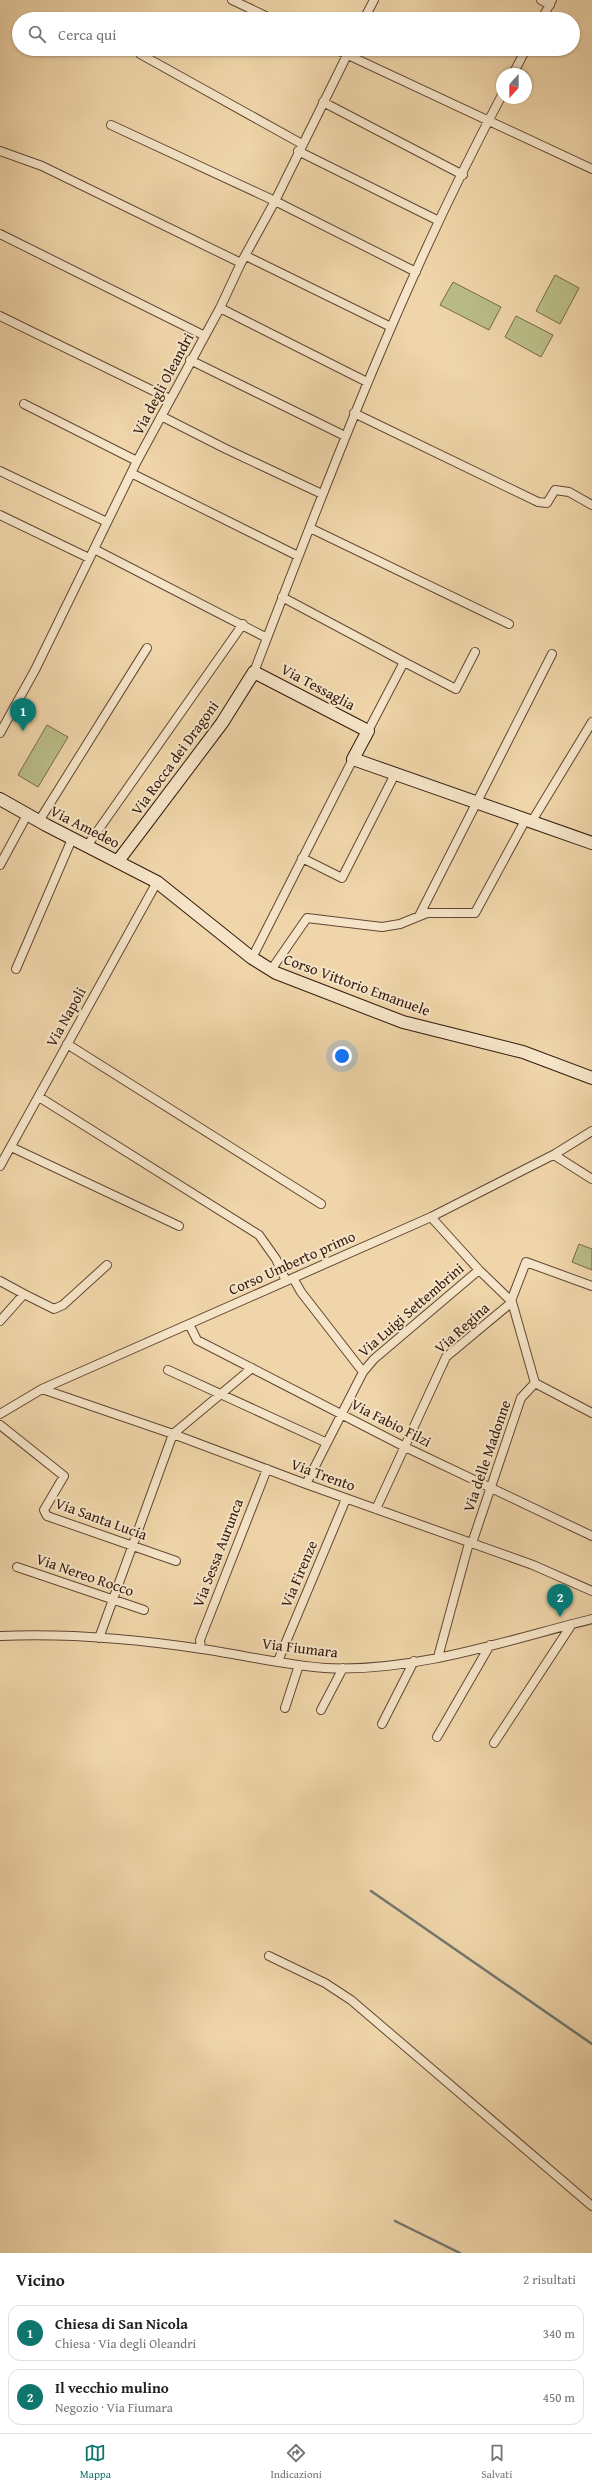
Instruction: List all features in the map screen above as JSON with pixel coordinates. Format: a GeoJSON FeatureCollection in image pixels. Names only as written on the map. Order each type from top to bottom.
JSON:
{"type":"FeatureCollection","features":[{"type":"Feature","properties":{"kind":"street"},"geometry":{"type":"LineString","coordinates":[[232,0],[257,12]]}},
{"type":"Feature","properties":{"kind":"street"},"geometry":{"type":"LineString","coordinates":[[368,12],[374,0]]}},
{"type":"Feature","properties":{"kind":"street"},"geometry":{"type":"LineString","coordinates":[[541,0],[551,2],[546,12]]}},
{"type":"Feature","properties":{"kind":"street"},"geometry":{"type":"LineString","coordinates":[[144,56],[302,144]]}},
{"type":"Feature","properties":{"kind":"street","name":"Via degli Oleandri"},"geometry":{"type":"LineString","coordinates":[[0,733],[35,670],[137,461],[190,360],[220,308],[275,201],[298,151],[346,56]]}},
{"type":"Feature","properties":{"kind":"street"},"geometry":{"type":"LineString","coordinates":[[356,56],[592,169]]}},
{"type":"Feature","properties":{"kind":"street"},"geometry":{"type":"LineString","coordinates":[[516,68],[522,56]]}},
{"type":"Feature","properties":{"kind":"street"},"geometry":{"type":"LineString","coordinates":[[323,102],[462,175]]}},
{"type":"Feature","properties":{"kind":"street"},"geometry":{"type":"LineString","coordinates":[[254,672],[322,494],[367,382],[439,221],[497,104]]}},
{"type":"Feature","properties":{"kind":"street"},"geometry":{"type":"LineString","coordinates":[[111,125],[275,201],[416,272]]}},
{"type":"Feature","properties":{"kind":"street"},"geometry":{"type":"LineString","coordinates":[[0,151],[42,166],[391,327]]}},
{"type":"Feature","properties":{"kind":"street"},"geometry":{"type":"LineString","coordinates":[[298,151],[439,221]]}},
{"type":"Feature","properties":{"kind":"street"},"geometry":{"type":"LineString","coordinates":[[0,234],[205,336]]}},
{"type":"Feature","properties":{"kind":"street"},"geometry":{"type":"LineString","coordinates":[[220,308],[367,382]]}},
{"type":"Feature","properties":{"kind":"street"},"geometry":{"type":"LineString","coordinates":[[0,316],[170,400]]}},
{"type":"Feature","properties":{"kind":"street"},"geometry":{"type":"LineString","coordinates":[[190,360],[345,436]]}},
{"type":"Feature","properties":{"kind":"street"},"geometry":{"type":"LineString","coordinates":[[24,404],[137,461]]}},
{"type":"Feature","properties":{"kind":"street"},"geometry":{"type":"LineString","coordinates":[[354,413],[538,502],[547,503],[555,490],[561,490],[592,504]]}},
{"type":"Feature","properties":{"kind":"street"},"geometry":{"type":"LineString","coordinates":[[161,416],[226,449],[322,494]]}},
{"type":"Feature","properties":{"kind":"street"},"geometry":{"type":"LineString","coordinates":[[0,472],[107,522]]}},
{"type":"Feature","properties":{"kind":"street"},"geometry":{"type":"LineString","coordinates":[[131,473],[298,556]]}},
{"type":"Feature","properties":{"kind":"street"},"geometry":{"type":"LineString","coordinates":[[0,515],[89,558]]}},
{"type":"Feature","properties":{"kind":"street"},"geometry":{"type":"LineString","coordinates":[[310,528],[509,624]]}},
{"type":"Feature","properties":{"kind":"street"},"geometry":{"type":"LineString","coordinates":[[94,549],[243,624],[267,638]]}},
{"type":"Feature","properties":{"kind":"street"},"geometry":{"type":"LineString","coordinates":[[282,597],[456,689],[475,652]]}},
{"type":"Feature","properties":{"kind":"street"},"geometry":{"type":"LineString","coordinates":[[87,846],[243,624]]}},
{"type":"Feature","properties":{"kind":"street"},"geometry":{"type":"LineString","coordinates":[[39,821],[147,648]]}},
{"type":"Feature","properties":{"kind":"street"},"geometry":{"type":"LineString","coordinates":[[420,916],[552,654]]}},
{"type":"Feature","properties":{"kind":"street"},"geometry":{"type":"LineString","coordinates":[[252,958],[302,858],[404,662]]}},
{"type":"Feature","properties":{"kind":"street","name":"Via Tessaglia"},"geometry":{"type":"LineString","coordinates":[[254,672],[368,731]]}},
{"type":"Feature","properties":{"kind":"street","name":"Via Rocca dei Dragoni"},"geometry":{"type":"LineString","coordinates":[[118,861],[218,729],[254,672]]}},
{"type":"Feature","properties":{"kind":"street"},"geometry":{"type":"LineString","coordinates":[[271,970],[307,918],[382,927],[400,924],[420,916],[438,912],[475,913],[529,820],[592,722]]}},
{"type":"Feature","properties":{"kind":"street"},"geometry":{"type":"LineString","coordinates":[[353,759],[592,842]]}},
{"type":"Feature","properties":{"kind":"street"},"geometry":{"type":"LineString","coordinates":[[302,858],[342,878],[395,774]]}},
{"type":"Feature","properties":{"kind":"street","name":"Via Amedeo"},"geometry":{"type":"LineString","coordinates":[[0,799],[72,839],[157,882]]}},
{"type":"Feature","properties":{"kind":"street"},"geometry":{"type":"LineString","coordinates":[[0,865],[27,815]]}},
{"type":"Feature","properties":{"kind":"street"},"geometry":{"type":"LineString","coordinates":[[16,969],[72,839]]}},
{"type":"Feature","properties":{"kind":"street","name":"Corso Vittorio Emanuele"},"geometry":{"type":"LineString","coordinates":[[157,882],[252,958],[271,970],[403,1022],[523,1052],[592,1078]]}},
{"type":"Feature","properties":{"kind":"street","name":"Via Napoli"},"geometry":{"type":"LineString","coordinates":[[0,1166],[157,882]]}},
{"type":"Feature","properties":{"kind":"street"},"geometry":{"type":"LineString","coordinates":[[67,1044],[321,1204]]}},
{"type":"Feature","properties":{"kind":"street","name":"Via Luigi Settembrini"},"geometry":{"type":"LineString","coordinates":[[39,1097],[259,1235],[290,1279],[363,1372]]}},
{"type":"Feature","properties":{"kind":"street","name":"Corso Umberto primo"},"geometry":{"type":"LineString","coordinates":[[0,1414],[42,1389],[431,1217],[554,1155],[592,1131]]}},
{"type":"Feature","properties":{"kind":"street"},"geometry":{"type":"LineString","coordinates":[[11,1147],[179,1226]]}},
{"type":"Feature","properties":{"kind":"street"},"geometry":{"type":"LineString","coordinates":[[554,1155],[592,1179]]}},
{"type":"Feature","properties":{"kind":"street","name":"Via Luigi Settembrini"},"geometry":{"type":"LineString","coordinates":[[306,1484],[325,1442],[363,1372],[374,1359],[479,1270],[431,1217]]}},
{"type":"Feature","properties":{"kind":"street"},"geometry":{"type":"LineString","coordinates":[[512,1302],[526,1262],[592,1286]]}},
{"type":"Feature","properties":{"kind":"street"},"geometry":{"type":"LineString","coordinates":[[0,1281],[54,1309],[63,1306],[107,1265]]}},
{"type":"Feature","properties":{"kind":"street"},"geometry":{"type":"LineString","coordinates":[[479,1270],[512,1302],[535,1383],[592,1413]]}},
{"type":"Feature","properties":{"kind":"street"},"geometry":{"type":"LineString","coordinates":[[0,1321],[24,1294]]}},
{"type":"Feature","properties":{"kind":"street","name":"Via Regina"},"geometry":{"type":"LineString","coordinates":[[376,1509],[446,1357],[512,1302]]}},
{"type":"Feature","properties":{"kind":"street","name":"Via Fabio Filzi"},"geometry":{"type":"LineString","coordinates":[[189,1324],[197,1340],[405,1447],[592,1536]]}},
{"type":"Feature","properties":{"kind":"street"},"geometry":{"type":"LineString","coordinates":[[99,1638],[173,1434],[252,1368]]}},
{"type":"Feature","properties":{"kind":"street"},"geometry":{"type":"LineString","coordinates":[[168,1370],[325,1442]]}},
{"type":"Feature","properties":{"kind":"street","name":"Via delle Madonne"},"geometry":{"type":"LineString","coordinates":[[438,1656],[470,1543],[491,1487],[521,1398],[535,1383]]}},
{"type":"Feature","properties":{"kind":"street","name":"Via Trento"},"geometry":{"type":"LineString","coordinates":[[42,1389],[173,1434],[306,1484],[533,1565],[592,1591]]}},
{"type":"Feature","properties":{"kind":"street","name":"Via Santa Lucia"},"geometry":{"type":"LineString","coordinates":[[0,1425],[64,1476],[44,1510],[44,1514],[176,1561]]}},
{"type":"Feature","properties":{"kind":"street","name":"Via Sessa Aurunca"},"geometry":{"type":"LineString","coordinates":[[202,1649],[200,1640],[267,1469]]}},
{"type":"Feature","properties":{"kind":"street","name":"Via Firenze"},"geometry":{"type":"LineString","coordinates":[[278,1661],[346,1498]]}},
{"type":"Feature","properties":{"kind":"street","name":"Via Nereo Rocco"},"geometry":{"type":"LineString","coordinates":[[17,1567],[144,1610]]}},
{"type":"Feature","properties":{"kind":"street","name":"Via Fiumara"},"geometry":{"type":"LineString","coordinates":[[0,1636],[99,1638],[202,1649],[299,1664],[343,1668],[414,1661],[490,1645],[592,1619]]}},
{"type":"Feature","properties":{"kind":"street"},"geometry":{"type":"LineString","coordinates":[[494,1743],[572,1624]]}},
{"type":"Feature","properties":{"kind":"street"},"geometry":{"type":"LineString","coordinates":[[437,1737],[490,1645]]}},
{"type":"Feature","properties":{"kind":"street"},"geometry":{"type":"LineString","coordinates":[[382,1724],[414,1661]]}},
{"type":"Feature","properties":{"kind":"street"},"geometry":{"type":"LineString","coordinates":[[285,1708],[299,1664]]}},
{"type":"Feature","properties":{"kind":"street"},"geometry":{"type":"LineString","coordinates":[[321,1710],[343,1668]]}},
{"type":"Feature","properties":{"kind":"street"},"geometry":{"type":"LineString","coordinates":[[269,1956],[325,1983],[351,2000],[592,2206]]}},
{"type":"Feature","properties":{"kind":"green space"},"geometry":{"type":"Polygon","coordinates":[[[555,275],[579,288],[560,324],[536,311],[555,275]]]}},
{"type":"Feature","properties":{"kind":"green space"},"geometry":{"type":"Polygon","coordinates":[[[453,282],[501,307],[489,330],[440,305],[453,282]]]}},
{"type":"Feature","properties":{"kind":"green space"},"geometry":{"type":"Polygon","coordinates":[[[516,316],[553,335],[541,357],[505,337],[516,316]]]}},
{"type":"Feature","properties":{"kind":"green space"},"geometry":{"type":"Polygon","coordinates":[[[47,725],[68,737],[38,787],[18,775],[47,725]]]}},
{"type":"Feature","properties":{"kind":"green space"},"geometry":{"type":"Polygon","coordinates":[[[579,1244],[592,1249],[592,1270],[572,1262],[579,1244]]]}},
{"type":"Feature","properties":{"kind":"waterway"},"geometry":{"type":"LineString","coordinates":[[371,1891],[592,2044]]}},
{"type":"Feature","properties":{"kind":"waterway"},"geometry":{"type":"LineString","coordinates":[[395,2221],[460,2253]]}},
{"type":"Feature","properties":{"kind":"place","name":"Chiesa di San Nicola"},"geometry":{"type":"Point","coordinates":[23,731]}},
{"type":"Feature","properties":{"kind":"place","name":"Il vecchio mulino"},"geometry":{"type":"Point","coordinates":[560,1617]}}]}
